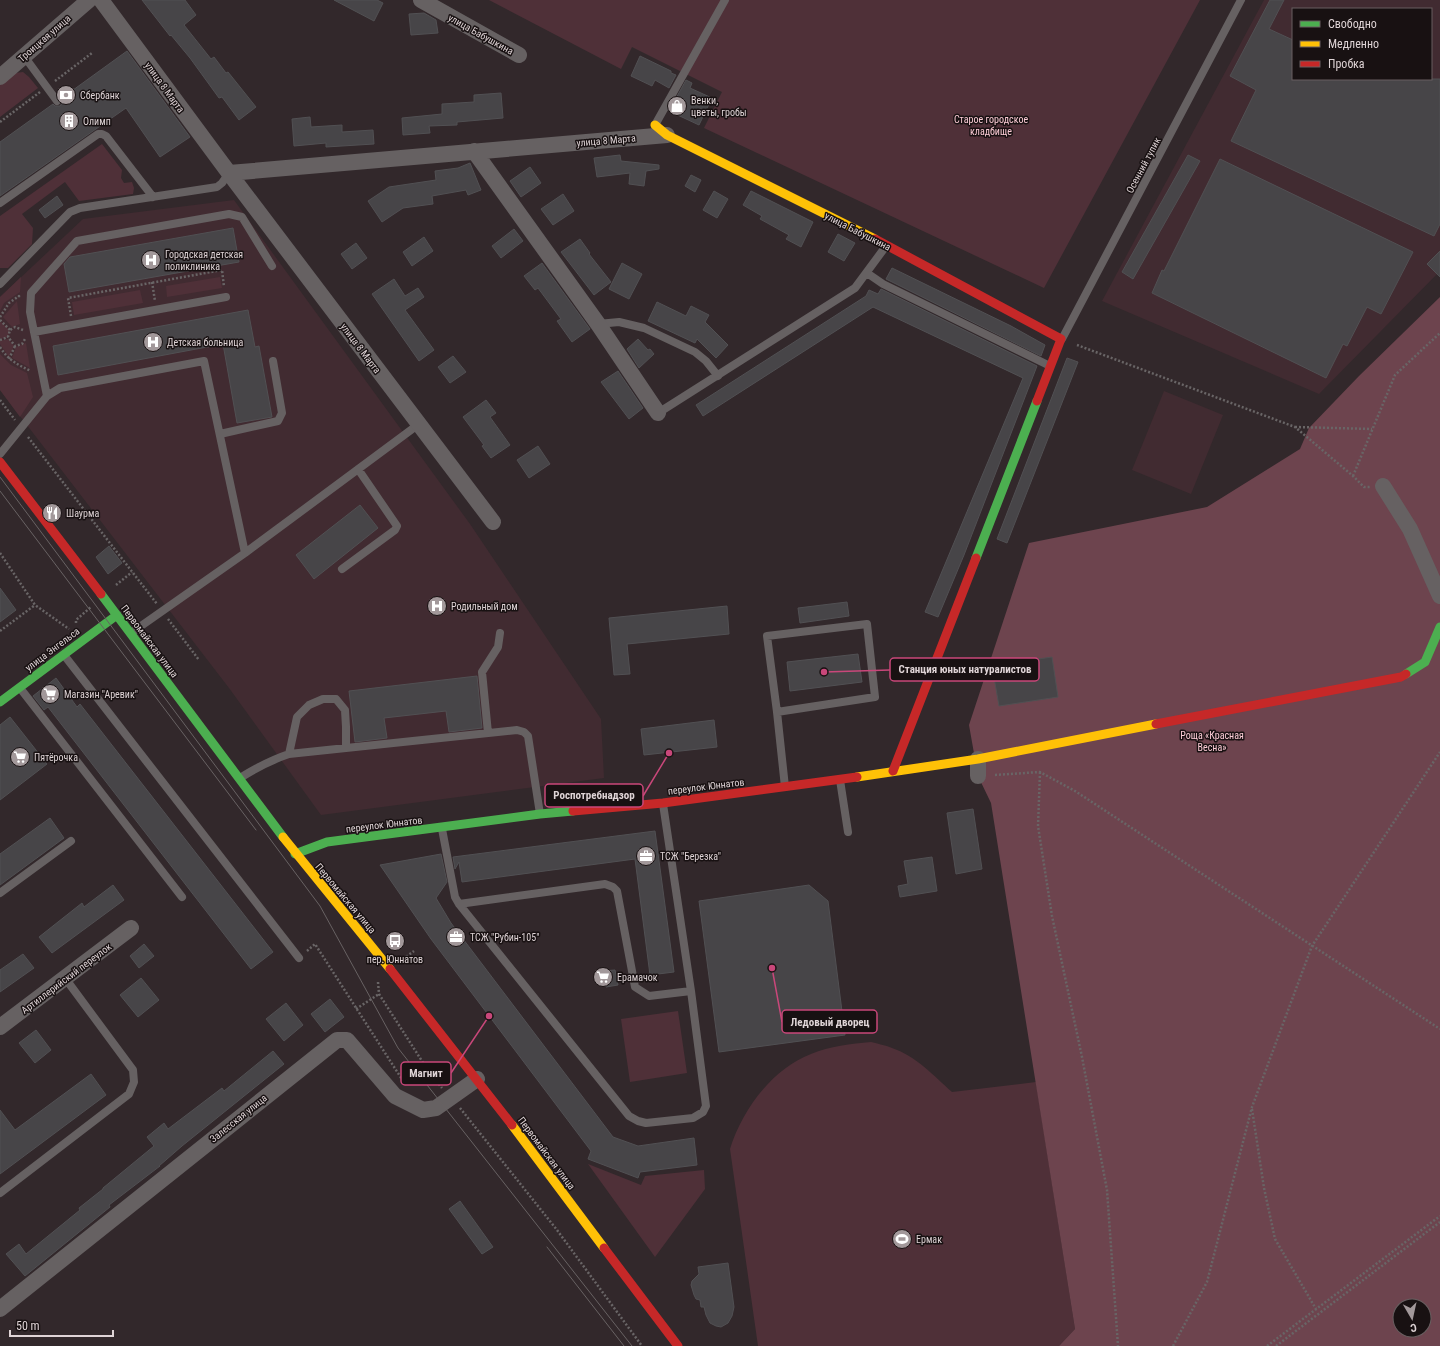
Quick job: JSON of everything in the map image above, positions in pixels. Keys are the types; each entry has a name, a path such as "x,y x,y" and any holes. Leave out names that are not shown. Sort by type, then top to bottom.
{"street":[{"name":"Троицкая улица","path":"0,77 89,0"},
{"name":"улица 8 Марта","path":"101,0 229,173 493,522"},
{"name":"улица Бабушкина","path":"421,0 520,55"},
{"name":"улица Бабушкина","path":"655,124 667,135 887,245 1061,339"},
{"name":"улица 8 Марта","path":"229,173 667,135"},
{"path":"474,151 598,324 658,413"},
{"path":"893,771 1061,339"},
{"name":"Первомайская улица","path":"0,462 131,632 295,854 478,1079 678,1346"},
{"path":"1383,486 1410,529 1440,596"},
{"name":"улица Энгельса","path":"0,702 117,615"},
{"name":"переулок Юннатов","path":"295,854 327,842 540,814 663,803 840,780 978,759 1401,677 1425,662 1440,627"},
{"path":"978,759 978,776"},
{"name":"Артиллерийский переулок","path":"0,1027 131,928"},
{"name":"Залесская улица","path":"0,1308 337,1040 347,1040 395,1096 423,1110 436,1108 478,1079"}],"lane":[{"path":"655,124 725,0"},
{"name":"Осенний тупик","path":"1061,339 1241,0"},
{"path":"24,56 57,101"},
{"path":"0,203 85,140 98,134 106,136 153,197"},
{"path":"1,282 70,212 80,208 217,187 229,173"},
{"path":"47,396 29,332 31,293 76,241 230,214 242,217 272,266"},
{"path":"658,413 855,288 887,245"},
{"path":"867,273 883,284 1051,366"},
{"path":"29,332 226,297"},
{"path":"598,324 619,322 644,328 695,352 706,361 718,376"},
{"path":"0,454 47,396 60,388 204,361 245,553"},
{"path":"220,434 278,420 282,413 273,361"},
{"path":"131,632 245,553 419,424"},
{"path":"342,569 395,530 397,526 358,469"},
{"path":"777,712 875,697 867,624 767,636 785,787"},
{"path":"488,733 482,672 498,647 500,633"},
{"path":"64,654 299,958"},
{"path":"19,687 182,897"},
{"path":"289,754 297,717 309,705 323,699 336,699 345,710 346,748"},
{"path":"240,779 257,767 271,760 289,754 517,730 524,732 528,736 540,814"},
{"path":"840,780 848,832"},
{"path":"442,827 455,897 459,904 629,1116 646,1123 693,1118 703,1112 706,1106 691,991 663,803"},
{"path":"0,894 71,841"},
{"path":"459,904 605,884 613,887 617,891 636,987 649,996 691,991"},
{"path":"0,1193 129,1094 134,1082 133,1070 65,978"}],"path":[{"path":"72,324 68,298 152,282 222,270 226,297"},
{"path":"152,282 156,309"},
{"path":"0,320 10,330"},
{"path":"8,338 10,330 14,327 29,332"},
{"path":"1353,476 1395,375 1440,333"},
{"path":"9,358 15,346 22,344 26,337"},
{"path":"0,340 8,338"},
{"path":"8,338 15,346"},
{"path":"1061,339 1295,427 1372,429"},
{"path":"0,347 5,355 16,364 32,371"},
{"path":"0,400 199,660"},
{"path":"1295,427 1364,487"},
{"path":"0,553 35,604 70,630"},
{"path":"0,631 35,604"},
{"path":"1174,1346 1207,1282 1252,1107 1312,946 1440,752"},
{"path":"1040,772 1038,826 1051,908 1107,1190 1118,1346"},
{"path":"978,776 1040,772 1075,791 1440,1029"},
{"path":"299,958 315,944 407,1086"},
{"path":"414,951 378,980 379,994 429,1072 557,1230 642,1346"},
{"path":"356,1009 379,994"},
{"path":"1252,1107 1264,1188 1275,1239 1316,1309"},
{"path":"1267,1346 1440,1216"},
{"path":"1276,1346 1440,1222"}],"shaded area":[{"path":"1264,0 1440,0 1440,271 1319,394 1102,301"},
{"path":"234,200 470,524 601,719 604,778 321,815 229,688 0,390 0,297 83,219"},
{"path":"1164,391 1223,415 1191,494 1132,470"}],"green space":[{"name":"Старое городское кладбище","path":"489,0 1200,0 1044,288 704,128 722,92 632,47 621,69"},
{"path":"23,72 38,88 0,117 0,85 15,73"},
{"path":"102,144 122,170 121,178 124,183 132,182 134,188 133,194 79,201 65,182 22,214 33,228 32,244 8,268 0,268 0,216"},
{"path":"21,277 20,292 4,303 0,311 0,297"},
{"path":"220,277 222,288 167,297 166,286"},
{"path":"140,290 143,303 74,315 72,302"},
{"name":"Роща «Красная Весна»","path":"1440,297 1440,1346 1059,1346 1075,1329 991,803 978,776 969,725 1029,543 1207,507 1300,449 1309,428 1359,376"},
{"path":"17,301 20,324 12,327 3,317"},
{"path":"0,321 10,331 7,337 0,339"},
{"path":"8,339 14,346 9,357 0,344 0,341"},
{"path":"26,343 30,368 12,358 16,347"},
{"path":"0,354 11,365 27,373 33,397 20,417 0,390"},
{"path":"678,1011 687,1073 630,1082 621,1019"},
{"name":"Ермак","path":"871,1042 889,1047 909,1056 917,1061 952,1092 1036,1082 1075,1329 1059,1346 758,1346 730,1149 735,1134 760,1092 771,1080 797,1061 818,1051"},
{"path":"588,1164 641,1185 645,1176 704,1170 705,1189 655,1257"}],"building":[{"path":"142,0 185,0 196,15 184,25 211,59 214,57 256,107 239,120 222,97 219,98 190,58 171,35 170,36"},
{"path":"334,0 377,0 383,3 374,21"},
{"path":"1270,0 1284,0 1269,29 1292,40 1292,80 1440,79 1440,224 1434,236 1231,141 1256,90 1230,76"},
{"path":"424,13 436,20 438,33 411,35 409,14"},
{"name":"Олимп","path":"127,51 190,137 160,157 126,108 0,196 0,142 53,104 55,106 60,106 62,103 62,98"},
{"path":"640,56 671,71 671,73 676,75 669,88 655,80 652,86 631,76"},
{"path":"686,80 692,83 690,88 712,98 699,125 669,111"},
{"path":"501,93 503,118 457,122 457,125 429,126 430,133 403,135 402,118 442,114 442,104 474,102 474,95"},
{"path":"310,117 311,127 342,125 342,132 373,130 374,144 326,147 326,143 294,146 292,119"},
{"path":"620,155 621,161 659,165 659,169 646,171 644,186 629,184 630,173 597,177 594,158"},
{"path":"1188,155 1200,161 1133,279 1122,272"},
{"path":"1220,159 1413,252 1381,314 1367,307 1347,346 1343,344 1326,378 1152,293 1162,270 1164,271"},
{"path":"470,163 481,190 468,195 466,190 432,196 433,204 403,208 382,222 368,201 389,187 436,180 435,171 458,168"},
{"path":"530,167 541,183 521,197 510,181"},
{"path":"691,175 701,180 695,192 685,186"},
{"path":"714,191 728,199 717,218 703,210"},
{"path":"751,191 813,222 801,247 786,239 789,235 760,219 762,216 743,205"},
{"path":"563,194 574,211 553,225 541,209"},
{"path":"57,196 63,205 45,218 39,210"},
{"name":"Городская детская поликлиника","path":"233,228 239,262 69,292 64,264 70,257"},
{"path":"514,229 523,241 501,258 492,246"},
{"path":"838,234 855,243 844,261 828,252"},
{"path":"424,237 433,251 412,266 403,252"},
{"path":"580,239 590,253 589,254 611,282 594,295 561,252"},
{"path":"356,243 367,258 352,269 341,254"},
{"path":"1440,251 1440,277 1427,264"},
{"path":"542,263 590,329 572,342 557,321 561,319 538,288 535,290 524,276"},
{"path":"622,263 642,274 629,299 609,289"},
{"path":"892,268 1011,326 1045,345 1041,356 886,279"},
{"path":"394,279 405,296 418,288 424,297 405,310 434,350 419,361 372,294"},
{"path":"881,289 1037,366 964,555 938,617 925,612 1023,378 873,307 703,416 696,405 866,296 869,290 878,294"},
{"path":"657,302 686,316 691,306 709,315 705,322 728,345 716,358 697,339 695,343 648,321"},
{"name":"Детская больница","path":"248,310 255,347 259,346 272,417 237,423 223,344 58,375 53,346"},
{"path":"638,339 654,354 639,368 627,349"},
{"path":"453,356 466,372 450,383 438,367"},
{"path":"1067,358 1078,362 1007,543 997,539"},
{"path":"618,371 643,408 629,419 601,382"},
{"path":"486,400 496,413 490,417 510,445 491,458 482,446 484,445 463,417"},
{"path":"538,446 550,464 529,478 517,460"},
{"path":"360,505 378,528 314,579 296,555"},
{"path":"109,546 122,563 108,574 96,557"},
{"path":"0,588 16,610 0,622"},
{"path":"847,602 849,616 800,623 798,608"},
{"path":"727,606 729,634 627,644 630,674 614,675 609,618"},
{"path":"858,654 862,682 790,691 787,662"},
{"path":"1052,657 1058,697 999,706 992,666"},
{"path":"477,676 482,728 449,732 446,711 384,718 387,738 355,742 349,691"},
{"path":"56,678 77,707 80,704 273,952 251,969 48,707 44,710 33,696"},
{"name":"Пятёрочка","path":"10,717 47,764 0,800 0,725"},
{"path":"714,720 717,747 644,755 641,729"},
{"path":"973,809 982,869 956,874 947,813"},
{"path":"50,818 64,838 0,885 0,854"},
{"path":"655,831 674,972 650,975 635,859 462,882 459,862 455,869 453,857"},
{"path":"441,854 447,882 436,898 451,923 613,1137 638,1146 694,1138 697,1165 640,1172 638,1178 588,1159 591,1151 431,939 380,865"},
{"path":"932,857 937,891 900,897 898,886 908,884 904,861"},
{"path":"113,885 124,900 52,953 39,937 82,903 84,907"},
{"path":"809,885 828,901 845,1035 719,1052 699,901"},
{"path":"144,944 154,956 139,968 130,956"},
{"path":"23,954 34,968 0,992 0,970"},
{"path":"615,970 618,985 606,987 602,971"},
{"path":"141,978 159,1000 138,1017 120,995"},
{"path":"330,999 344,1017 325,1032 311,1014"},
{"path":"286,1003 303,1025 284,1041 266,1019"},
{"path":"36,1030 51,1050 35,1063 19,1043"},
{"path":"273,1051 284,1064 182,1146 160,1166 109,1205 110,1207 25,1276 6,1254 19,1244 26,1254 154,1146 147,1137 164,1123 168,1129 222,1088 224,1091"},
{"path":"91,1074 106,1095 0,1174 0,1110 15,1130"},
{"path":"460,1201 493,1247 482,1254 449,1209"},
{"path":"728,1263 734,1307 732,1316 728,1323 721,1327 710,1323 704,1307 701,1307 700,1300 696,1299 694,1295 691,1285 692,1281 699,1274 698,1267"}],"tram line":[{"path":"0,477 320,906 398,1048 632,1346"},
{"path":"0,491 256,830"},
{"path":"547,1247 624,1346"}],"traffic: fast":[{"path":"976,558 1037,401"},
{"path":"101,594 283,837"},
{"path":"0,702 117,615"},
{"path":"1406,674 1425,662 1440,627"},
{"path":"295,854 327,842 573,811"}],"traffic: slow":[{"path":"655,125 667,135 875,239"},
{"path":"857,777 978,759 1156,724"},
{"path":"283,837 390,969"},
{"path":"512,1125 604,1248"}],"traffic: jam":[{"path":"875,239 1061,339 1037,401"},
{"path":"0,462 101,594"},
{"path":"893,771 976,558"},
{"path":"1156,724 1401,677 1406,674"},
{"path":"573,811 663,803 857,777"},
{"path":"390,969 512,1125"},
{"path":"604,1248 678,1346"}],"place":[{"name":"Сбербанк","path":"66,95"},
{"name":"Венки, цветы, гробы","path":"677,106"},
{"name":"Олимп","path":"69,121"},
{"name":"Городская детская поликлиника","path":"151,260"},
{"name":"Детская больница","path":"153,342"},
{"name":"Шаурма","path":"52,513"},
{"name":"Родильный дом","path":"437,606"},
{"name":"Станция юных натуралистов","path":"824,672"},
{"name":"Магазин \"Аревик\"","path":"50,694"},
{"name":"Роспотребнадзор","path":"669,753"},
{"name":"Пятёрочка","path":"20,757"},
{"name":"ТСЖ \"Березка\"","path":"646,856"},
{"name":"ТСЖ \"Рубин-105\"","path":"456,937"},
{"name":"пер. Юннатов","path":"395,941"},
{"name":"Ледовый дворец","path":"772,968"},
{"name":"Ерамачок","path":"603,977"},
{"name":"Магнит","path":"489,1016"},
{"name":"Ермак","path":"902,1239"}]}
